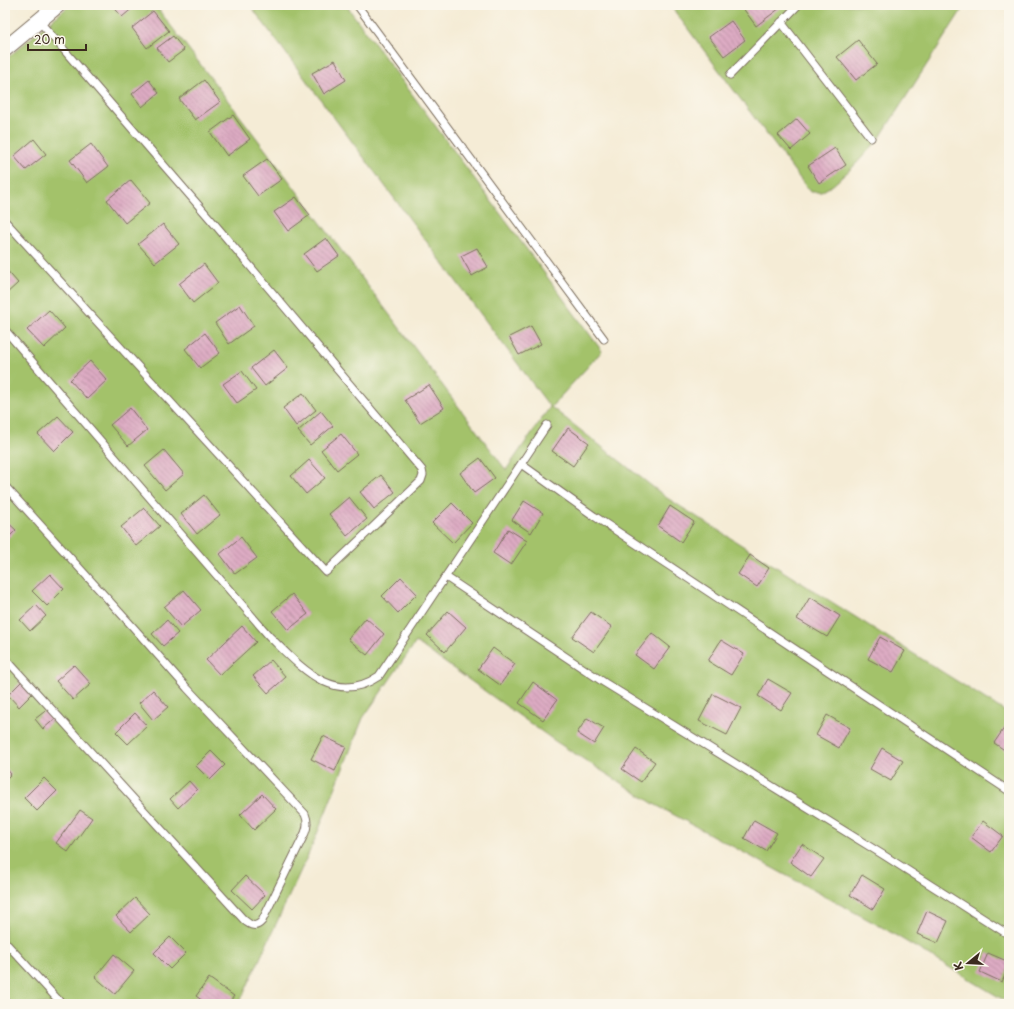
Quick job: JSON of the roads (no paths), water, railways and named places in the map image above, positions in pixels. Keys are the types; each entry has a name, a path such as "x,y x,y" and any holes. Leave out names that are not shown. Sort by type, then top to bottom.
{"street":[{"path":"5,49 58,5"}],"lane":[{"path":"357,5 604,338"},
{"path":"730,75 798,5"},
{"path":"5,221 326,572 421,481 423,474 422,470 207,215 39,21"},
{"path":"781,22 871,138"},
{"path":"5,330 269,636 297,663 318,679 331,685 346,688 370,682 379,676 547,425"},
{"path":"521,464 594,516 1009,792"},
{"path":"5,486 188,688 305,814 308,820 306,833 262,921 258,925 249,925 244,920 5,658"},
{"path":"446,577 605,683 885,856 1009,935"},
{"path":"5,942 62,1004"}]}
